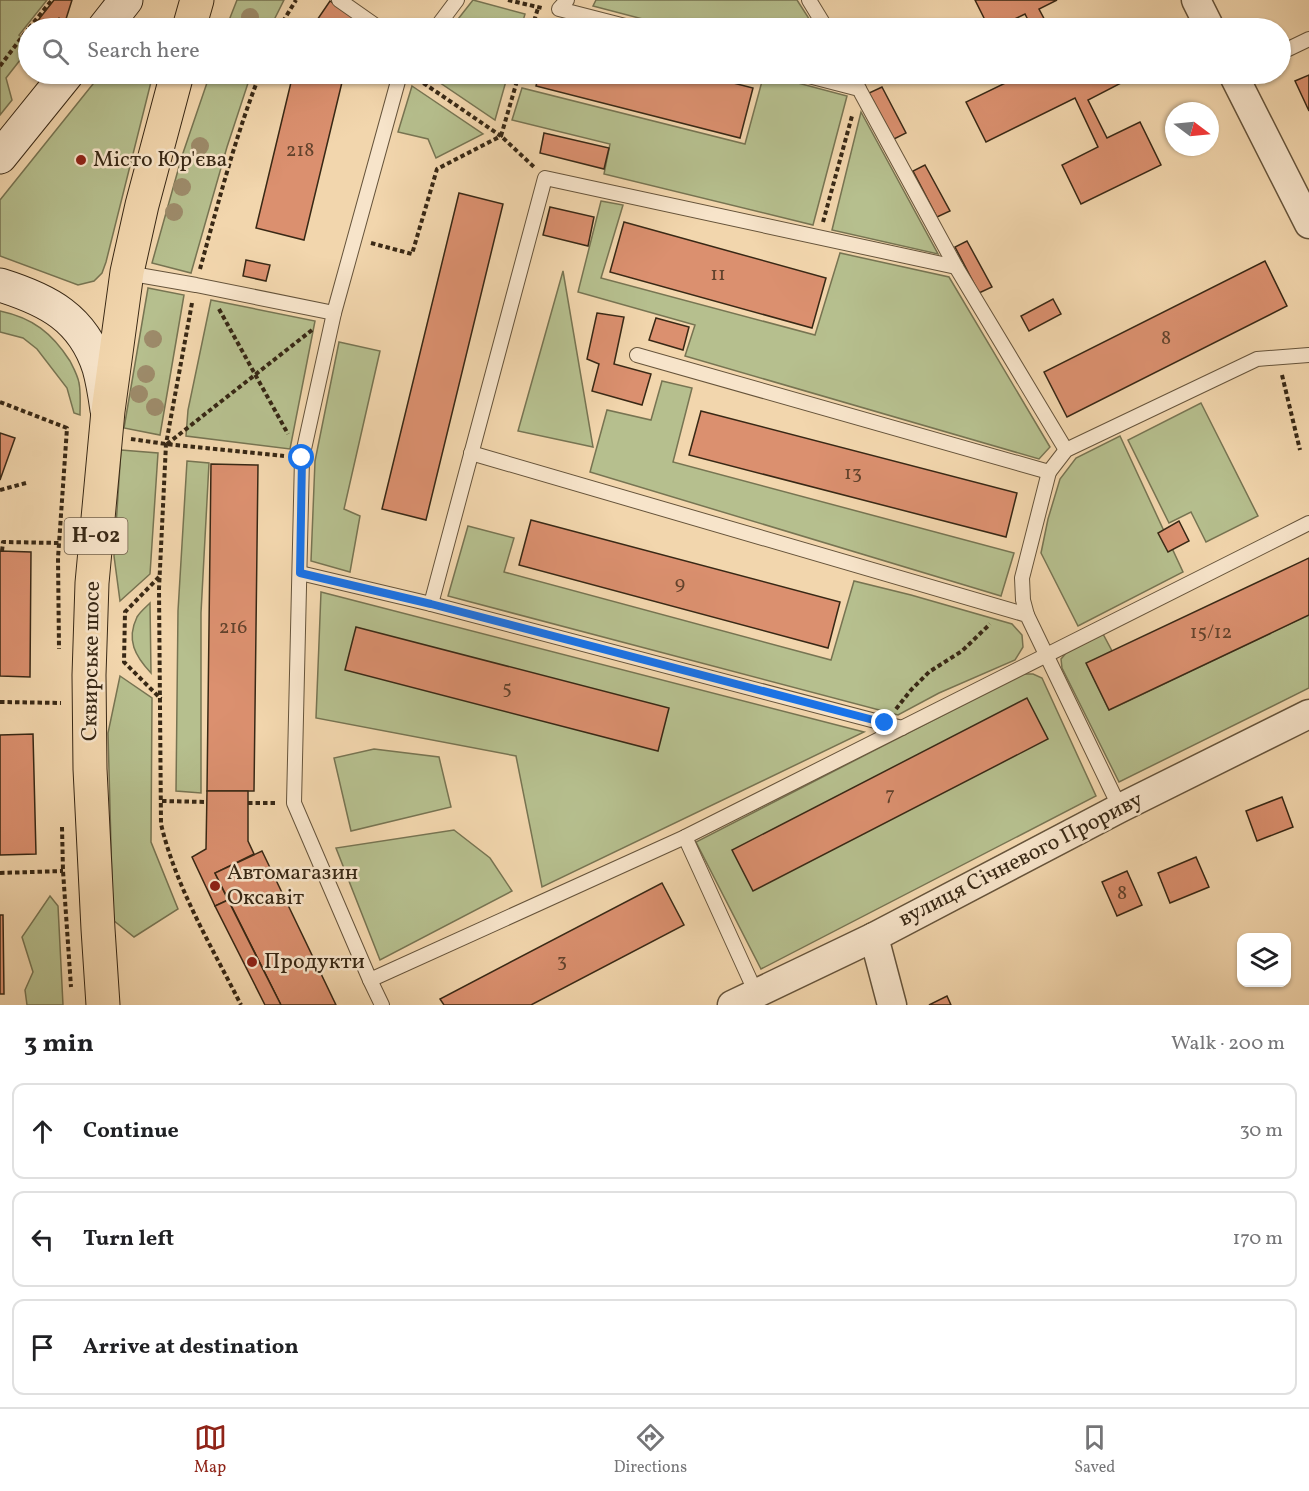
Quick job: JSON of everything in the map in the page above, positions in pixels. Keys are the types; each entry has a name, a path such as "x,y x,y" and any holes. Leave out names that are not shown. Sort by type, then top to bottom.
{"main road":[{"path":"112,18 126,0"},
{"path":"192,18 197,0"},
{"path":"0,157 59,84"},
{"name":"Сквирське шосе","path":"103,1005 90,769 88,675 92,583 116,425 127,272 142,205 174,84"},
{"path":"0,285 46,302 70,320 87,341 99,369 116,425"}],"street":[{"path":"1196,0 1205,18"},
{"path":"1240,84 1309,224"},
{"name":"вулиця Січневого Прориву","path":"744,999 874,937 1120,808 1309,714"},
{"path":"874,937 892,1005"}],"lane":[{"path":"339,0 365,18"},
{"path":"444,18 457,0"},
{"path":"567,0 559,9 594,18"},
{"path":"809,0 820,18"},
{"path":"1291,48 1309,39"},
{"path":"382,1005 294,803 302,458 334,313 397,84"},
{"path":"840,84 860,89"},
{"path":"857,84 956,267 1066,450"},
{"path":"431,604 545,177 956,267"},
{"path":"127,272 334,313"},
{"path":"637,355 1049,472"},
{"path":"1120,808 1027,615 1023,600 1022,578 1049,472 1066,450 1257,359 1309,355"},
{"path":"471,453 1027,615"},
{"path":"370,981 684,837 1309,523"},
{"path":"300,573 431,604 902,728"},
{"path":"684,837 744,999"}],"path":[{"path":"38,18 52,0"},
{"path":"285,18 296,0"},
{"path":"508,0 538,8 535,18"},
{"path":"0,66 18,43"},
{"path":"241,1005 178,879 161,824 159,589 166,444 196,285 231,161 256,84"},
{"path":"425,84 501,136 545,177"},
{"path":"355,238 412,254 437,169 501,136 516,84"},
{"path":"819,237 860,89"},
{"path":"196,285 213,298 302,458"},
{"path":"166,444 334,313"},
{"path":"1278,356 1300,450"},
{"path":"116,425 166,444 302,458"},
{"path":"0,490 26,483"},
{"path":"2,551 3,542 58,543"},
{"path":"160,577 125,612 124,662 161,699"},
{"path":"885,723 911,690 929,672 962,651 1006,609"},
{"path":"0,702 61,703"},
{"path":"162,801 207,802"},
{"path":"248,803 294,803"},
{"path":"0,873 63,871"}],"green space":[{"path":"0,0 47,0 33,18 18,18 18,63 6,78 12,100 0,115"},
{"path":"237,0 284,0 275,18 230,18"},
{"path":"473,0 525,14 524,18 459,18"},
{"path":"596,0 797,0 809,18 639,18 593,6"},
{"path":"93,84 150,84 106,262 102,273 94,281 78,285 0,256 0,200"},
{"path":"207,84 248,84 191,273 152,263 182,156"},
{"path":"442,84 505,84 495,120"},
{"path":"761,84 802,84 847,96 813,225 604,174 610,144 512,120 522,88 745,144"},
{"path":"412,86 483,134 436,158 428,139 398,132"},
{"path":"861,112 938,254 832,230"},
{"path":"601,201 623,205 601,278 815,335 840,253 949,277 1050,447 1039,459 685,356 695,325 578,292"},
{"path":"563,271 593,447 518,431"},
{"path":"148,288 184,295 160,435 124,428"},
{"path":"211,300 315,321 290,449 186,436 188,410"},
{"path":"0,311 22,318 41,328 63,351 78,380 80,415 74,413 67,388 37,349 23,338 0,332"},
{"path":"339,342 380,351 344,509 360,516 350,572 311,561 315,461"},
{"path":"662,381 692,388 673,462 1014,553 1001,596 590,472 607,410 651,420"},
{"path":"1201,403 1258,516 1206,542 1191,512 1169,523 1128,440"},
{"path":"1120,436 1183,572 1078,626 1041,553 1048,519 1060,479 1076,458"},
{"path":"121,450 158,453 150,574 120,601 114,556"},
{"path":"187,461 209,463 201,613 201,793 176,791 178,611"},
{"path":"468,526 514,538 504,572 831,660 854,581 1012,624 1022,635 1023,647 1015,660 939,693 898,715 448,596"},
{"path":"321,592 864,732 542,887 516,756 316,718"},
{"path":"150,603 151,673 137,654 132,640 137,617"},
{"path":"1309,615 1309,688 1119,782 1062,668 1061,659 1066,653 1103,634 1112,651 1087,664 1109,710"},
{"path":"1023,674 1033,674 1042,678 1096,796 761,969 696,842"},
{"path":"120,676 152,698 151,842 178,909 134,937 113,920 108,733"},
{"path":"374,749 439,757 451,807 351,831 334,758"},
{"path":"454,830 490,858 512,891 380,960 336,848"},
{"path":"50,896 58,906 63,1005 27,1005 25,990 33,972 22,937"}],"building":[{"path":"54,0 72,0 66,18 40,18"},
{"path":"975,0 1057,0 1039,9 1044,18 1027,18 1025,14 1017,18 984,18"},
{"path":"330,1 355,18 318,18"},
{"path":"1309,75 1309,111 1295,81"},
{"path":"291,84 342,84 304,240 256,228"},
{"path":"536,84 737,84 753,88 740,138 536,86"},
{"path":"1003,84 1119,84 1088,100 1107,138 1140,122 1161,165 1081,204 1062,165 1098,147 1075,98 986,142 966,102"},
{"path":"882,87 906,133 894,139 869,93"},
{"path":"544,133 609,148 604,169 540,153"},
{"path":"925,165 950,211 937,217 913,171"},
{"path":"459,193 503,204 426,520 382,509"},
{"path":"550,207 594,217 588,246 543,235"},
{"path":"624,222 826,278 812,328 610,272"},
{"path":"967,241 992,287 979,293 955,247"},
{"path":"246,260 270,265 266,281 243,276"},
{"path":"1265,261 1287,306 1067,417 1044,372"},
{"path":"1053,299 1061,314 1029,331 1021,316"},
{"path":"597,313 624,317 614,364 651,374 642,405 592,391 599,364 587,359"},
{"path":"656,318 689,327 683,350 649,340"},
{"path":"701,411 1017,493 1006,537 689,455"},
{"path":"0,433 15,438 0,480"},
{"path":"211,464 258,465 254,791 207,791"},
{"path":"531,520 840,602 828,648 519,565"},
{"path":"1179,521 1189,541 1168,552 1158,533"},
{"path":"0,551 31,552 30,677 0,676"},
{"path":"1309,558 1309,615 1109,710 1086,663"},
{"path":"356,627 669,708 658,751 345,670"},
{"path":"1027,698 1048,739 753,891 732,850"},
{"path":"33,734 36,854 0,855 0,735"},
{"path":"207,791 248,791 248,841 254,854 215,873 228,900 215,906 192,857 206,849"},
{"path":"1282,797 1293,827 1257,841 1246,811"},
{"path":"262,851 336,1005 281,1005 215,873"},
{"path":"1196,857 1209,887 1170,903 1158,873"},
{"path":"1127,871 1142,905 1117,916 1102,882"},
{"path":"662,883 684,925 531,1005 444,1005 440,999"},
{"path":"228,900 281,1005 265,1005 215,906"},
{"path":"0,915 3,915 4,994 0,994"},
{"path":"947,996 951,1005 929,1005"}],"place":[{"name":"Місто Юр'єва","path":"81,160"},
{"name":"Автомагазин Оксавіт","path":"215,886"},
{"name":"Продукти","path":"252,962"}],"route":[{"path":"302,458 300,573 431,604 885,723"}]}
